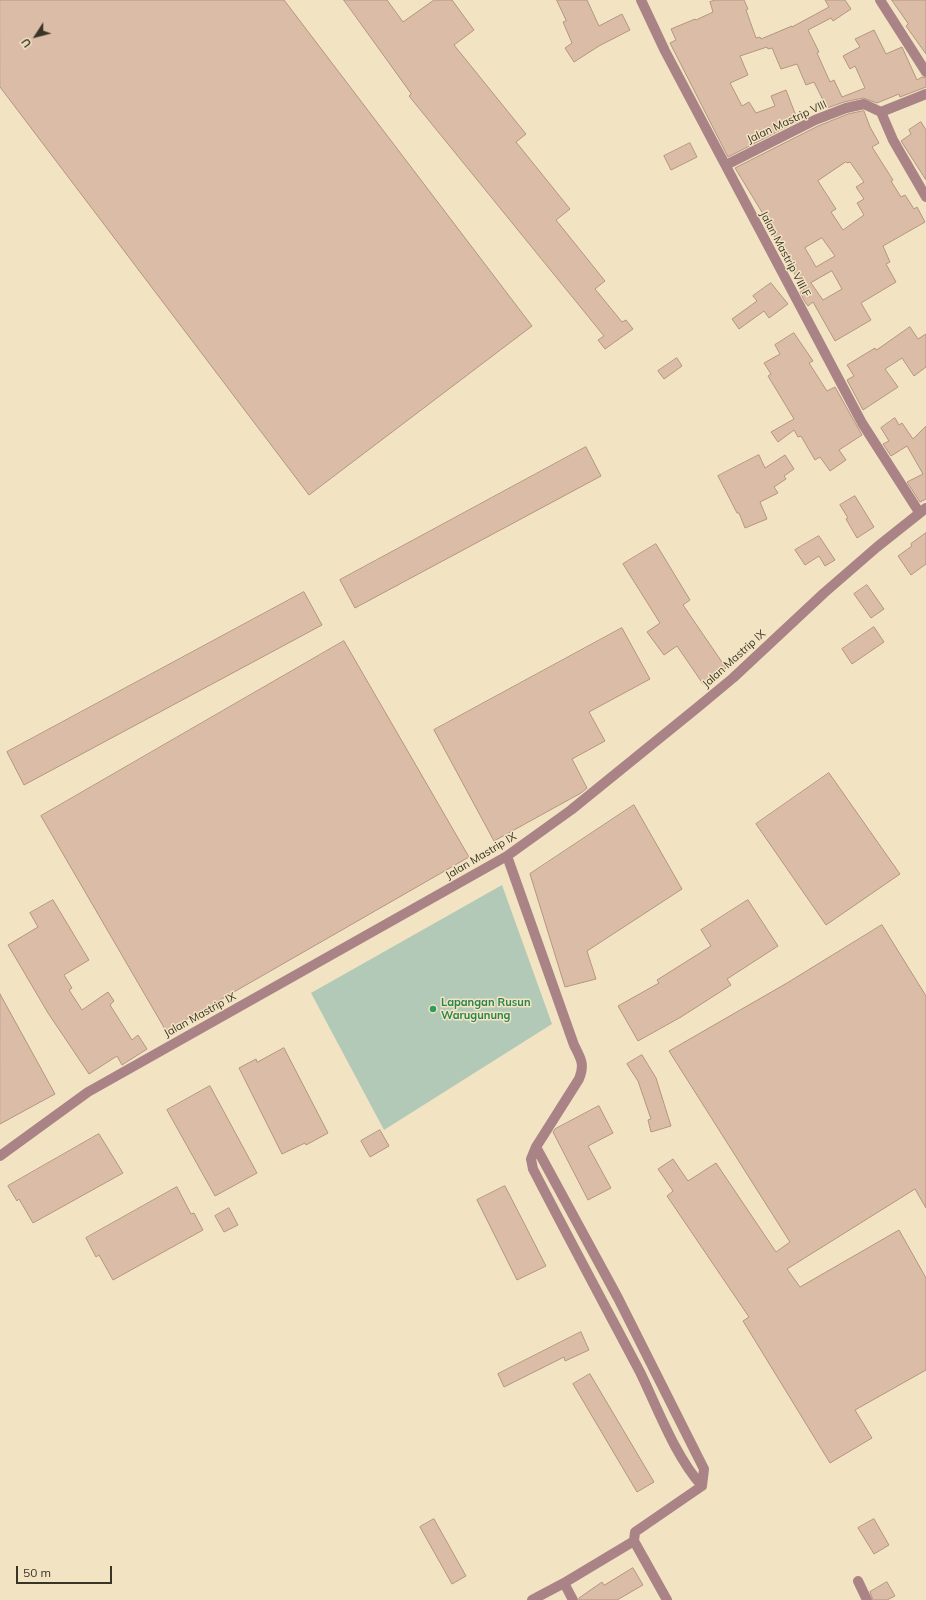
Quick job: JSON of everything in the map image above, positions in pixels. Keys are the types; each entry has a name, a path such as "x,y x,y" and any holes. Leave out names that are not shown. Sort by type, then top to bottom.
{"street":[{"name":"Jalan Mastrip VIII F","path":"641,0 665,51 862,423 923,510"},
{"path":"880,0 926,72"},
{"path":"926,94 881,112 893,140 926,197"},
{"name":"Jalan Mastrip VIII","path":"726,165 815,120 846,108 864,104 881,112"},
{"name":"Jalan Mastrip IX","path":"0,1156 88,1092 507,856 571,810 733,678 824,593 923,510"},
{"path":"507,856 574,1046 582,1062 583,1070 579,1079 536,1147 531,1159 533,1168 640,1373 681,1456 692,1475 702,1486"},
{"path":"536,1147 618,1298 704,1469 702,1486 635,1532 634,1541 667,1600"},
{"path":"532,1600 564,1583 634,1541"},
{"path":"858,1581 867,1600"},
{"path":"564,1583 573,1600"}],"green space":[{"name":"Lapangan Rusun Warugunung","path":"502,885 552,1024 384,1130 311,993"}],"building":[{"path":"0,0 284,0 532,326 309,495 0,87"},
{"path":"344,0 387,0 403,22 434,0 452,0 474,30 454,45 526,134 516,142 570,209 556,220 605,281 595,289 622,322 626,320 633,329 605,349 598,340 604,336 409,96 411,94"},
{"path":"557,0 587,0 599,26 622,14 630,30 599,46 574,62 565,48 572,43 563,22 566,21"},
{"path":"716,0 744,0 756,38 760,37 761,39 792,27 829,7 825,0 845,0 851,9 833,21 831,18 808,30 819,52 817,53 830,82 834,80 842,97 865,88 855,66 850,69 843,56 860,47 855,39 874,30 886,54 902,47 917,80 922,77 926,78 926,87 900,97 899,94 877,103 863,98 844,102 827,108 814,82 806,85 797,64 781,69 772,48 768,49 767,47 740,56 748,75 730,83 742,106 749,102 756,113 775,106 771,96 786,90 798,121 728,157 670,43 676,40 671,29 713,12 710,2"},
{"path":"892,0 926,0 926,54 906,26 908,24"},
{"path":"864,111 870,127 879,143 872,147 893,180 891,181 901,197 905,195 914,209 917,207 925,222 883,246 890,262 886,264 896,282 861,303 871,320 835,341 813,302 808,306 805,302 800,292 804,290 787,261 789,259 766,223 768,222 735,168 818,126 848,114","holes":["846,162 850,162 864,182 856,187 864,199 857,203 864,215 843,230 831,212 836,209 818,181","822,238 835,256 816,267 805,248","832,271 842,289 823,300 811,283"]},
{"path":"921,122 926,130 926,180 901,141 911,134 909,130"},
{"path":"690,143 697,157 671,170 664,156"},
{"path":"771,283 788,304 769,318 764,311 739,329 732,319 757,301 753,296"},
{"path":"910,327 918,339 926,334 926,367 914,376 902,358 885,369 898,387 863,410 847,380 854,376 847,365 875,348 876,350"},
{"path":"794,333 813,361 809,363 827,391 835,387 862,435 839,450 846,460 830,471 820,457 815,460 801,436 798,437 794,430 778,442 771,432 794,419 768,376 771,374 764,363 780,354 775,345"},
{"path":"677,358 682,366 664,379 658,371"},
{"path":"895,418 899,425 902,423 913,439 926,426 926,499 920,502 907,482 923,474 907,446 891,456 883,444 889,441 881,428"},
{"path":"586,447 601,476 355,608 340,580"},
{"path":"759,455 765,468 785,455 794,469 784,476 786,479 774,487 778,493 760,502 767,519 745,528 739,513 737,513 718,476"},
{"path":"855,496 874,527 857,538 840,505"},
{"path":"926,533 926,564 911,575 898,556"},
{"path":"819,536 835,560 825,566 819,556 805,565 795,550"},
{"path":"656,544 690,600 683,605 726,668 703,684 677,646 664,655 647,632 660,623 623,564"},
{"path":"867,585 884,609 871,618 854,594"},
{"path":"304,592 322,625 24,785 7,752"},
{"path":"874,627 884,642 852,664 842,649"},
{"path":"622,628 650,679 589,712 605,741 572,759 587,788 581,793 494,841 434,730"},
{"path":"344,641 469,857 166,1031 41,816"},
{"path":"829,773 900,874 826,925 756,824"},
{"path":"634,805 682,889 587,951 596,979 565,987 530,874"},
{"path":"53,900 89,960 64,975 72,988 69,990 82,1010 108,992 114,1001 110,1005 132,1040 138,1035 147,1049 122,1065 117,1056 89,1074 48,1013 8,945 38,927 30,913"},
{"path":"748,900 778,946 727,979 731,985 681,1017 638,1041 618,1006 659,983 657,980 711,946 701,930"},
{"path":"882,925 926,996 926,1208 915,1189 787,1269 800,1287 899,1230 926,1278 926,1370 855,1410 872,1438 830,1463 743,1321 749,1317 667,1196 673,1191 658,1169 673,1159 688,1181 716,1163 776,1252 790,1242 669,1051 787,983"},
{"path":"0,994 55,1094 0,1124"},
{"path":"284,1048 328,1133 306,1145 305,1143 282,1154 239,1068 256,1059 257,1062"},
{"path":"642,1055 656,1078 671,1126 651,1132 648,1120 651,1119 638,1081 627,1064"},
{"path":"210,1086 257,1173 215,1196 167,1110"},
{"path":"599,1106 613,1133 588,1146 611,1188 588,1200 553,1132 555,1129"},
{"path":"380,1130 389,1146 370,1157 361,1141"},
{"path":"99,1134 123,1173 33,1223 19,1199 17,1201 8,1186"},
{"path":"505,1186 546,1266 517,1280 477,1200"},
{"path":"177,1187 191,1214 194,1213 203,1230 113,1280 99,1255 96,1257 86,1238"},
{"path":"229,1208 238,1225 224,1232 215,1216"},
{"path":"581,1332 589,1350 565,1361 564,1357 504,1387 498,1374"},
{"path":"590,1374 654,1482 637,1492 573,1384"},
{"path":"434,1519 466,1576 452,1584 420,1527"},
{"path":"874,1519 889,1545 874,1554 858,1528"},
{"path":"633,1568 643,1585 617,1600 579,1600 579,1598 602,1582 604,1585"},
{"path":"887,1582 895,1596 887,1600 873,1600 870,1592"}],"place":[{"name":"Lapangan Rusun Warugunung","path":"433,1009"}]}
